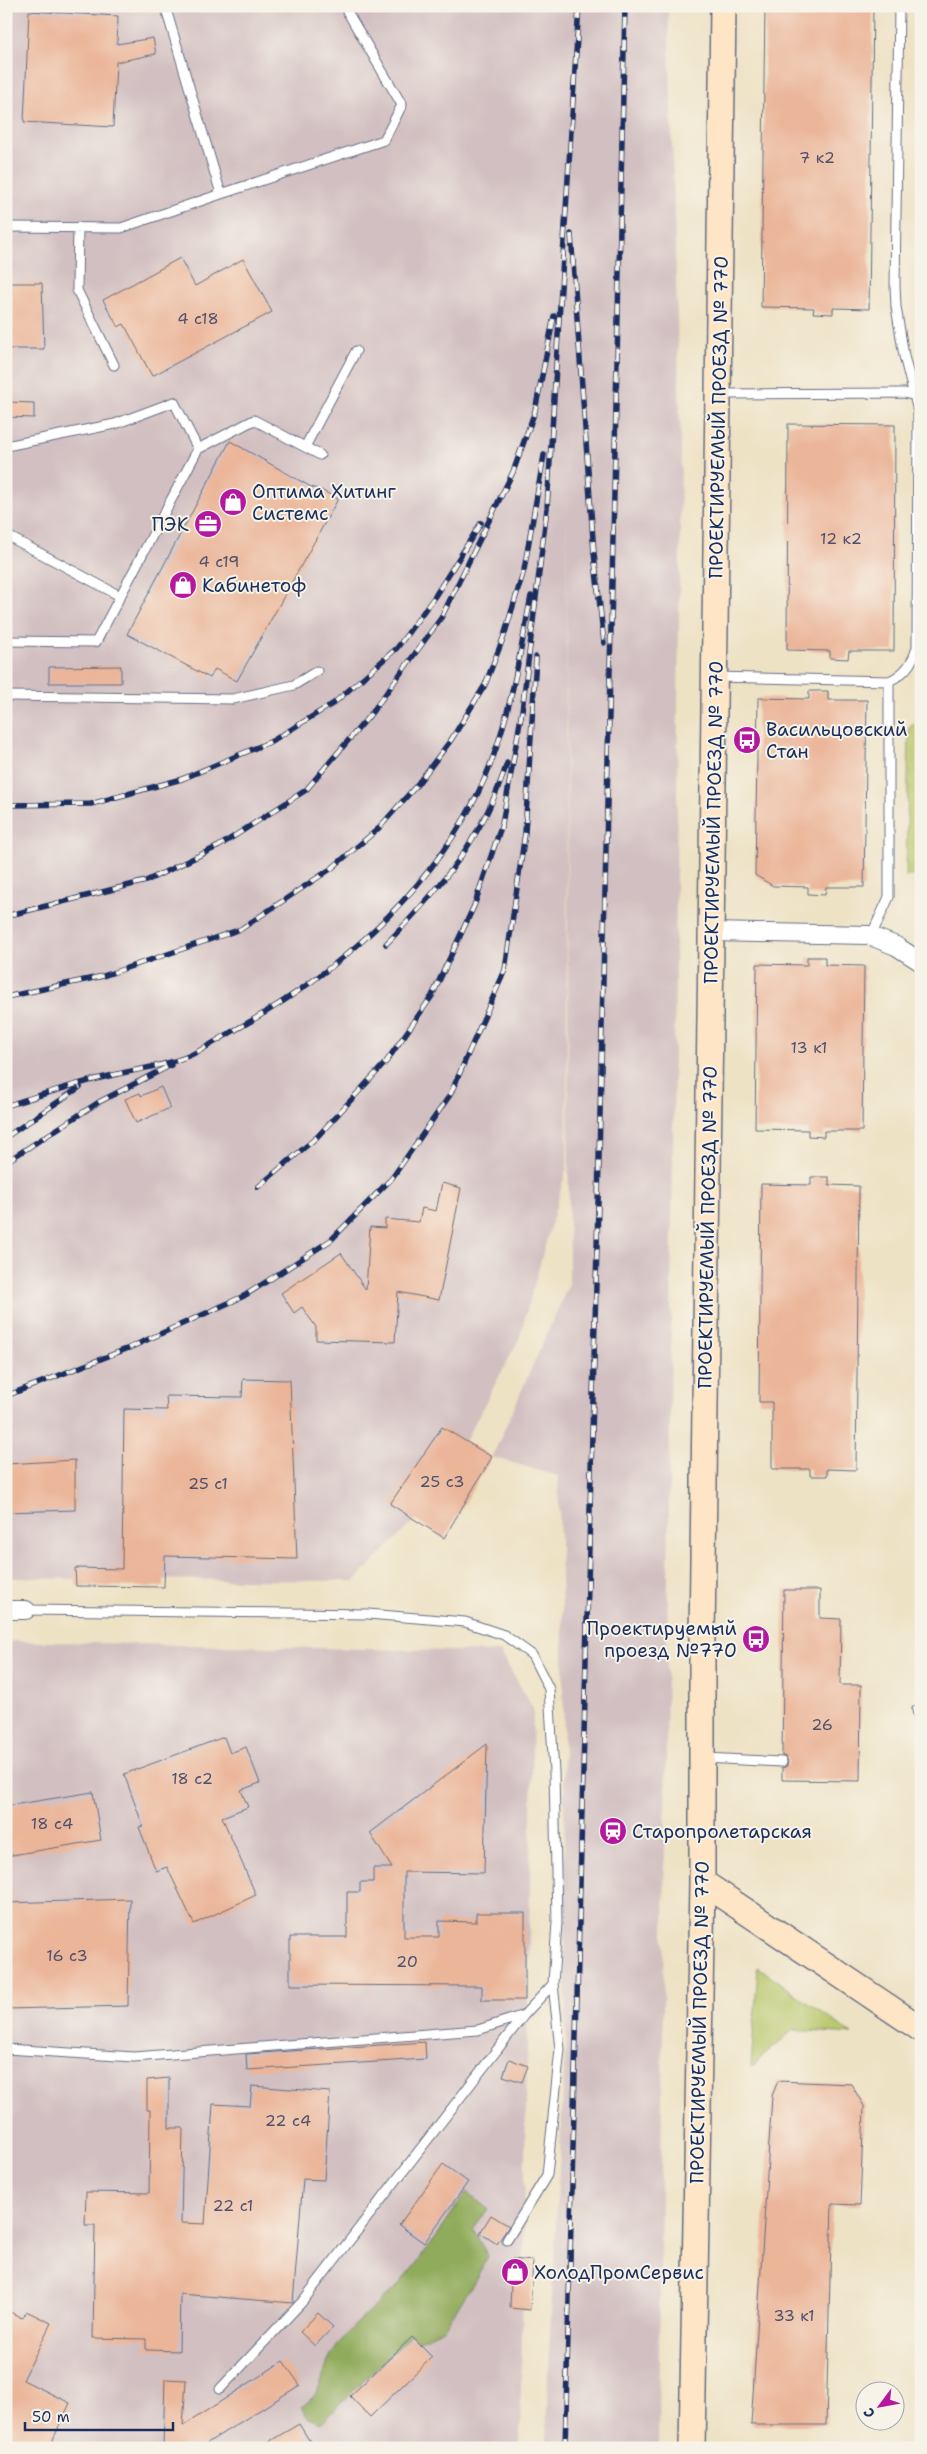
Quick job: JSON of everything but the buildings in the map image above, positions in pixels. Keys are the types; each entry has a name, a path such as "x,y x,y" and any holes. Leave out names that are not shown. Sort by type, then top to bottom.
{"street":[{"name":"ПРОЕКТИРУЕМЫЙ ПРОЕЗД № 770","path":"692,2448 702,1882 711,932 723,6"},
{"path":"711,932 851,933 871,936 896,946 921,962"},
{"path":"6,1610 26,1610"},
{"path":"702,1882 921,2029"}],"lane":[{"path":"165,6 221,194"},
{"path":"6,227 121,228 384,140 402,105 344,6"},
{"path":"715,677 888,681 898,677 910,664 917,648 918,396 904,356 896,308 895,285 900,6"},
{"path":"78,227 78,290 114,365"},
{"path":"305,447 356,351"},
{"path":"718,394 904,392 918,396"},
{"path":"6,446 115,424 174,402 198,448"},
{"path":"6,641 96,642 198,448 254,420 320,455"},
{"path":"6,535 120,596"},
{"path":"6,696 234,699 294,685 317,671"},
{"path":"871,936 889,897 888,681"},
{"path":"26,1610 368,1614 466,1622 504,1635 532,1655 549,1689 554,1772 557,1922 552,1984 560,2049 547,2175 507,2240"},
{"path":"921,1708 917,1710 921,1725"},
{"path":"702,1758 782,1762"},
{"path":"220,2389 302,2302 524,2015 552,1984"},
{"path":"6,2049 134,2057 478,2030 524,2015"}],"shaded area":[{"path":"6,6 668,6 681,453 658,2448 546,2448 548,2373 566,2037 563,1644 558,1476 492,1457 569,1284 566,430 567,1167 519,1339 434,1500 355,1581 6,1578"},
{"path":"6,1641 500,1652 533,1708 520,2448 6,2448"}],"green space":[{"path":"918,719 921,723 921,873 906,877 909,728"},
{"path":"758,1967 852,2034 793,2030 751,2067"},
{"path":"467,2192 488,2209 473,2230 488,2256 474,2282 443,2329 419,2341 412,2333 321,2423 309,2418 301,2407 318,2390 331,2356 353,2327 408,2274"}],"railway":[{"path":"258,1187 317,1137 386,1062 432,996 474,906 502,824 522,711 547,508 579,6"},
{"path":"565,2448 597,1247 625,6"},
{"path":"571,234 594,553 604,643"},
{"path":"6,916 146,881 219,846 306,790 370,715 441,618 513,472 535,411 554,316"},
{"path":"6,997 103,976 241,929 332,868 379,828 416,786 451,740 485,685 504,636 524,570 544,455"},
{"path":"6,805 91,804 182,779 272,741 334,703 397,648 435,596 481,523"},
{"path":"6,1106 70,1086 186,1057 271,1009 307,985 372,932 402,902 429,870 454,835 475,799 495,751 510,700 531,596"},
{"path":"6,1396 129,1348 244,1296 331,1240 392,1178 450,1095 505,970 525,833 536,657"},
{"path":"386,944 442,883 473,839 486,815 507,763"},
{"path":"6,1162 99,1102 171,1065"},
{"path":"6,1137 80,1087"}],"place":[{"name":"Оптима Хитинг Системс","path":"233,502"},
{"name":"ПЭК","path":"208,524"},
{"name":"Кабинетоф","path":"183,585"},
{"name":"Васильцовский Стан","path":"747,740"},
{"name":"Проектируемый проезд №770","path":"756,1639"},
{"name":"Старопролетарская","path":"613,1831"},
{"name":"ХолодПромСервис","path":"515,2272"}]}
